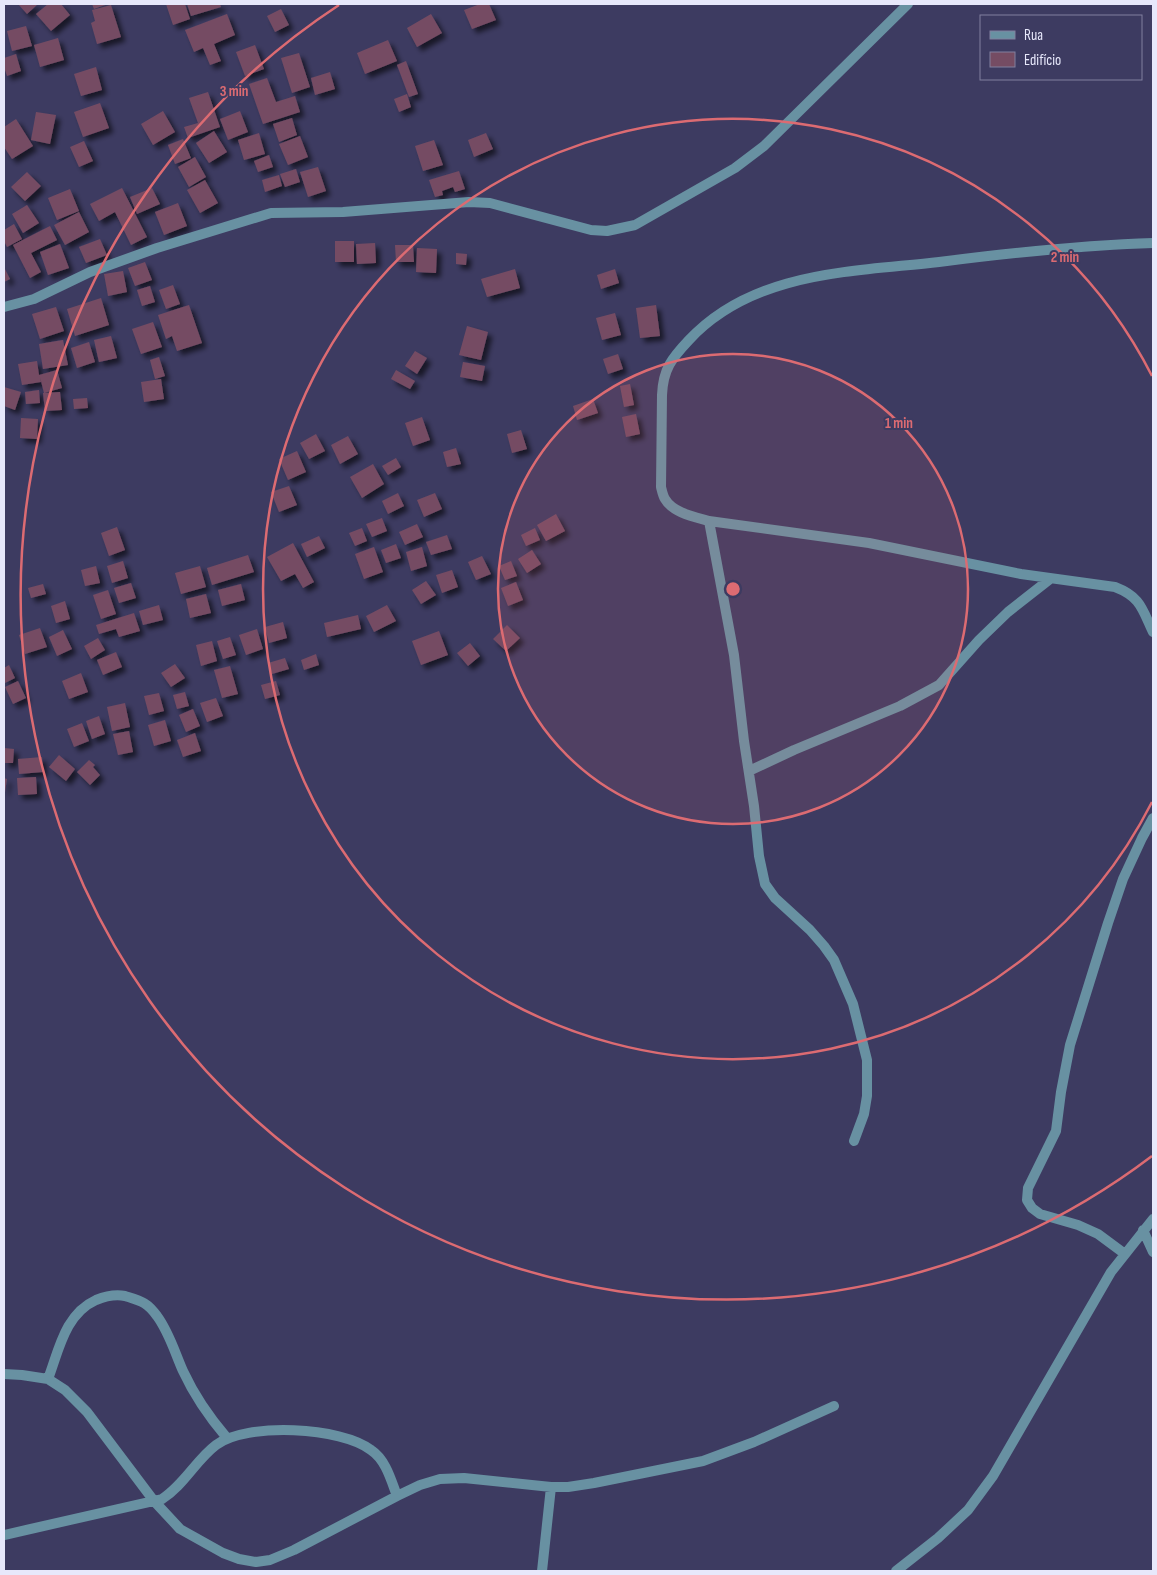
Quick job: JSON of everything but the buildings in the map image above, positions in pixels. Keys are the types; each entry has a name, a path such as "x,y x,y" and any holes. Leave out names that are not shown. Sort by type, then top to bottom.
{"street":[{"path":"4,307 34,299 90,272 157,248 271,213 343,212 483,202 509,206 590,230 613,230 635,225 735,168 764,146 908,4"},
{"path":"1153,243 1006,254 822,275 766,290 729,307 700,328 676,354 668,367 662,383 661,487 665,499 684,513 709,521 869,543 954,562 1050,579 1115,587 1135,597 1153,632"},
{"path":"709,521 734,656 759,856 765,884 775,898 810,930 834,960 853,1004 867,1060 868,1080 864,1114 854,1141"},
{"path":"749,771 900,706 939,685 979,640 1008,612 1050,579"},
{"path":"1124,1254 1098,1234 1078,1225 1040,1214 1032,1208 1028,1200 1028,1188 1056,1131 1070,1045 1108,923 1124,879 1153,818"},
{"path":"896,1571 938,1538 968,1510 988,1482 1111,1272 1153,1219"},
{"path":"1143,1230 1153,1252"},
{"path":"48,1379 68,1324 82,1308 107,1295 144,1301 157,1316 195,1395 209,1416 228,1438"},
{"path":"4,1374 48,1379 65,1390 87,1412 154,1501 180,1529 223,1553 239,1559 256,1562 270,1560 294,1550 397,1496 420,1485 440,1479 464,1478 550,1487 577,1486 703,1461 754,1442 834,1406"},
{"path":"4,1535 154,1501 168,1495 175,1489 216,1445 228,1438 242,1434 297,1429 328,1434 360,1443 372,1450 382,1460 397,1496"},
{"path":"542,1571 550,1487"}]}
